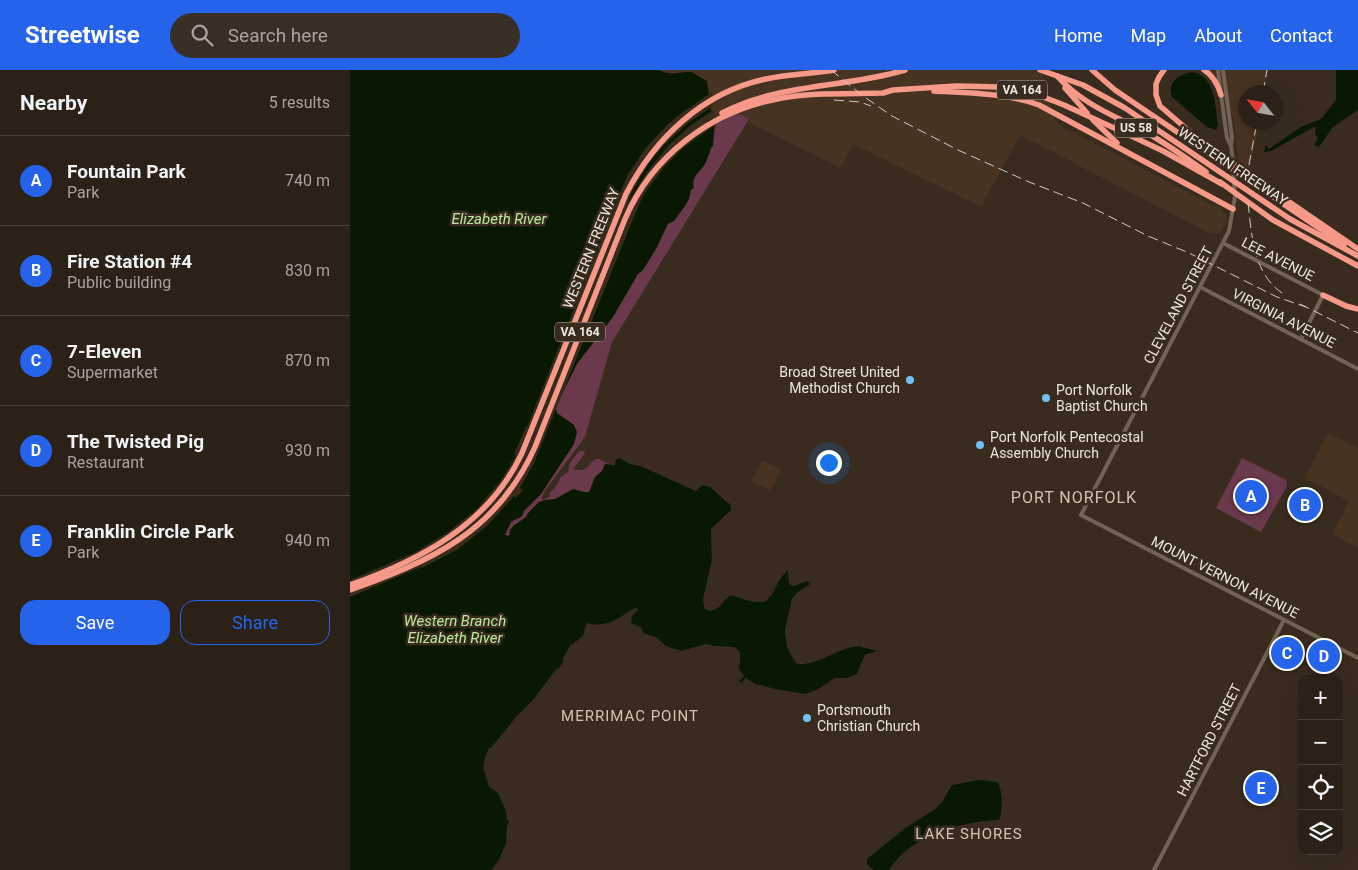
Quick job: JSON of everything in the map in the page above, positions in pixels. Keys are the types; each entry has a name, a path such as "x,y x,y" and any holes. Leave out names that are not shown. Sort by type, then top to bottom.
{"highway":[{"path":"789,75 809,70"},
{"name":"WESTERN FREEWAY","path":"350,585 390,569 438,545 470,522 497,494 522,453 626,194 644,161 657,145 683,120 711,100 740,86 765,79 834,70"},
{"path":"651,174 660,160 687,135 724,112 746,102 777,92 884,76 905,70"},
{"name":"WESTERN FREEWAY","path":"1040,70 1083,85 1126,108 1302,227 1358,256"},
{"name":"US 58","path":"1092,70 1115,90 1358,256"},
{"path":"1164,70 1156,84 1156,95 1160,106 1203,143 1358,249"},
{"path":"1204,70 1217,82 1221,95"},
{"path":"1052,71 1072,97 1104,132 1135,156"},
{"name":"US 58","path":"1052,71 1083,100 1166,144 1273,220 1358,266"},
{"name":"WESTERN FREEWAY","path":"350,590 401,570 453,544 482,523 511,491 535,447 625,219 638,194 651,174 680,145 720,118 744,108 795,96 956,86 1002,87 1028,91 1064,105 1163,151 1222,184"},
{"path":"912,90 1014,98 1040,105 1233,209"},
{"path":"1323,295 1346,306 1358,309"}],"street":[{"path":"1218,70 1227,138 1231,145"},
{"path":"1223,70 1232,137 1231,145"},
{"name":"CLEVELAND STREET","path":"1081,514 1229,231 1235,186 1231,145"},
{"name":"LEE AVENUE","path":"1223,243 1323,295"},
{"name":"VIRGINIA AVENUE","path":"1200,287 1358,369"},
{"path":"1301,339 1323,295"},
{"name":"MOUNT VERNON AVENUE","path":"1081,514 1358,658"},
{"name":"HARTFORD STREET","path":"1154,870 1284,620"}],"shaded area":[{"path":"659,70 1038,70 1045,80 1055,120 1062,128 1087,139 1214,206 1219,206 1226,214 1226,224 1220,233 1211,234 1020,135 981,207 853,144 841,168 745,121 732,124 711,112 708,84 688,72 675,75"},
{"path":"659,70 672,73 692,72 707,81 714,136 716,124 737,113 749,119 612,342 585,437 544,492 542,498 543,500 551,496 549,493 554,489 561,477 568,472 570,463 580,451 585,453 573,469 585,469 596,459 612,465 620,458 630,464 641,466 696,491 702,485 718,494 732,507 711,529 712,560 703,600 705,609 716,609 731,595 755,602 765,601 771,596 779,580 788,570 789,583 792,586 807,581 810,583 792,599 785,631 787,647 796,663 803,664 818,661 857,647 877,651 865,655 857,674 847,678 835,678 817,690 805,694 755,684 746,678 741,683 739,681 744,676 738,668 740,652 734,647 706,644 682,651 715,613 515,543 495,530 668,78"},
{"path":"1209,70 1269,70 1266,85 1238,85 1238,130 1258,130 1251,162 1252,179 1240,172 1233,117"},
{"path":"1328,433 1358,448 1358,548 1332,534 1349,501 1305,478"},
{"path":"1242,458 1286,480 1287,486 1261,532 1216,508"},
{"path":"763,460 781,469 770,491 752,481"}],"water":[{"path":"350,70 659,70 672,73 692,72 707,81 714,130 713,146 707,160 695,177 693,182 694,188 691,190 685,206 674,221 668,224 656,249 643,270 638,274 613,317 577,364 556,409 557,413 574,425 577,432 574,444 541,494 524,511 521,517 511,522 505,535 509,536 513,526 526,517 539,502 555,499 573,489 589,492 595,477 602,471 605,464 614,465 617,459 620,458 630,464 641,466 696,491 702,485 710,487 731,505 731,510 711,529 712,560 703,600 705,609 716,609 731,595 755,602 765,601 771,596 779,580 788,570 789,583 792,586 807,581 810,583 792,599 785,631 787,647 796,663 804,664 820,660 855,647 877,651 865,655 857,674 847,678 835,678 817,690 805,694 755,684 746,678 741,683 739,681 744,676 738,668 740,652 734,647 706,644 682,651 666,646 656,637 643,633 641,627 631,623 632,616 638,610 637,608 608,623 596,625 588,623 583,636 570,646 558,669 556,669 533,700 489,748 485,757 483,767 489,787 498,793 509,821 506,843 499,860 491,870 350,870"},
{"path":"1336,70 1358,70 1358,110 1333,127 1319,147 1314,145 1318,139 1315,134 1316,128 1314,127 1271,151 1264,152 1266,145 1269,149 1301,127 1321,119 1336,100"},
{"path":"1192,72 1200,74 1210,85 1218,125 1216,130 1207,127 1172,97 1172,83 1178,77"},
{"path":"980,780 998,782 1002,801 1002,811 999,820 953,827 923,839 898,858 889,870 874,870 867,865 867,859 904,829 934,810 942,802 952,785"}],"pier":[{"path":"712,92 713,106 688,123 664,145 649,163 634,188 626,206 647,172 667,147 691,125 714,110 715,125 683,148 666,165 640,202 534,463 520,488 523,490 516,498 514,496 488,525 458,549 422,568 350,597 350,580 414,553 448,532 476,510 502,479 516,455 514,454 527,427 627,176 645,149 666,126"}],"railway":[{"path":"831,70 892,116 958,150 1029,182 1083,203 1277,297 1306,307"},
{"path":"1264,85 1267,70"},
{"path":"834,100 860,102 871,106"},
{"path":"1249,165 1256,130"},
{"path":"1248,203 1253,242 1260,266 1274,287 1285,295"},
{"path":"1300,304 1358,333"}],"place":[{"name":"Broad Street United Methodist Church","path":"910,380"},
{"name":"Port Norfolk Baptist Church","path":"1046,398"},
{"name":"Port Norfolk Pentecostal Assembly Church","path":"980,445"},
{"name":"Fountain Park","path":"1251,496"},
{"name":"Fire Station #4","path":"1305,505"},
{"name":"7-Eleven","path":"1287,653"},
{"name":"The Twisted Pig","path":"1324,656"},
{"name":"Portsmouth Christian Church","path":"807,718"},
{"name":"Franklin Circle Park","path":"1261,788"}],"district":[{"name":"PORT NORFOLK","path":"1074,497"},
{"name":"MERRIMAC POINT","path":"630,716"},
{"name":"LAKE SHORES","path":"969,834"}],"water label":[{"name":"Elizabeth River","path":"499,219"},
{"name":"Western Branch Elizabeth River","path":"455,630"}]}
